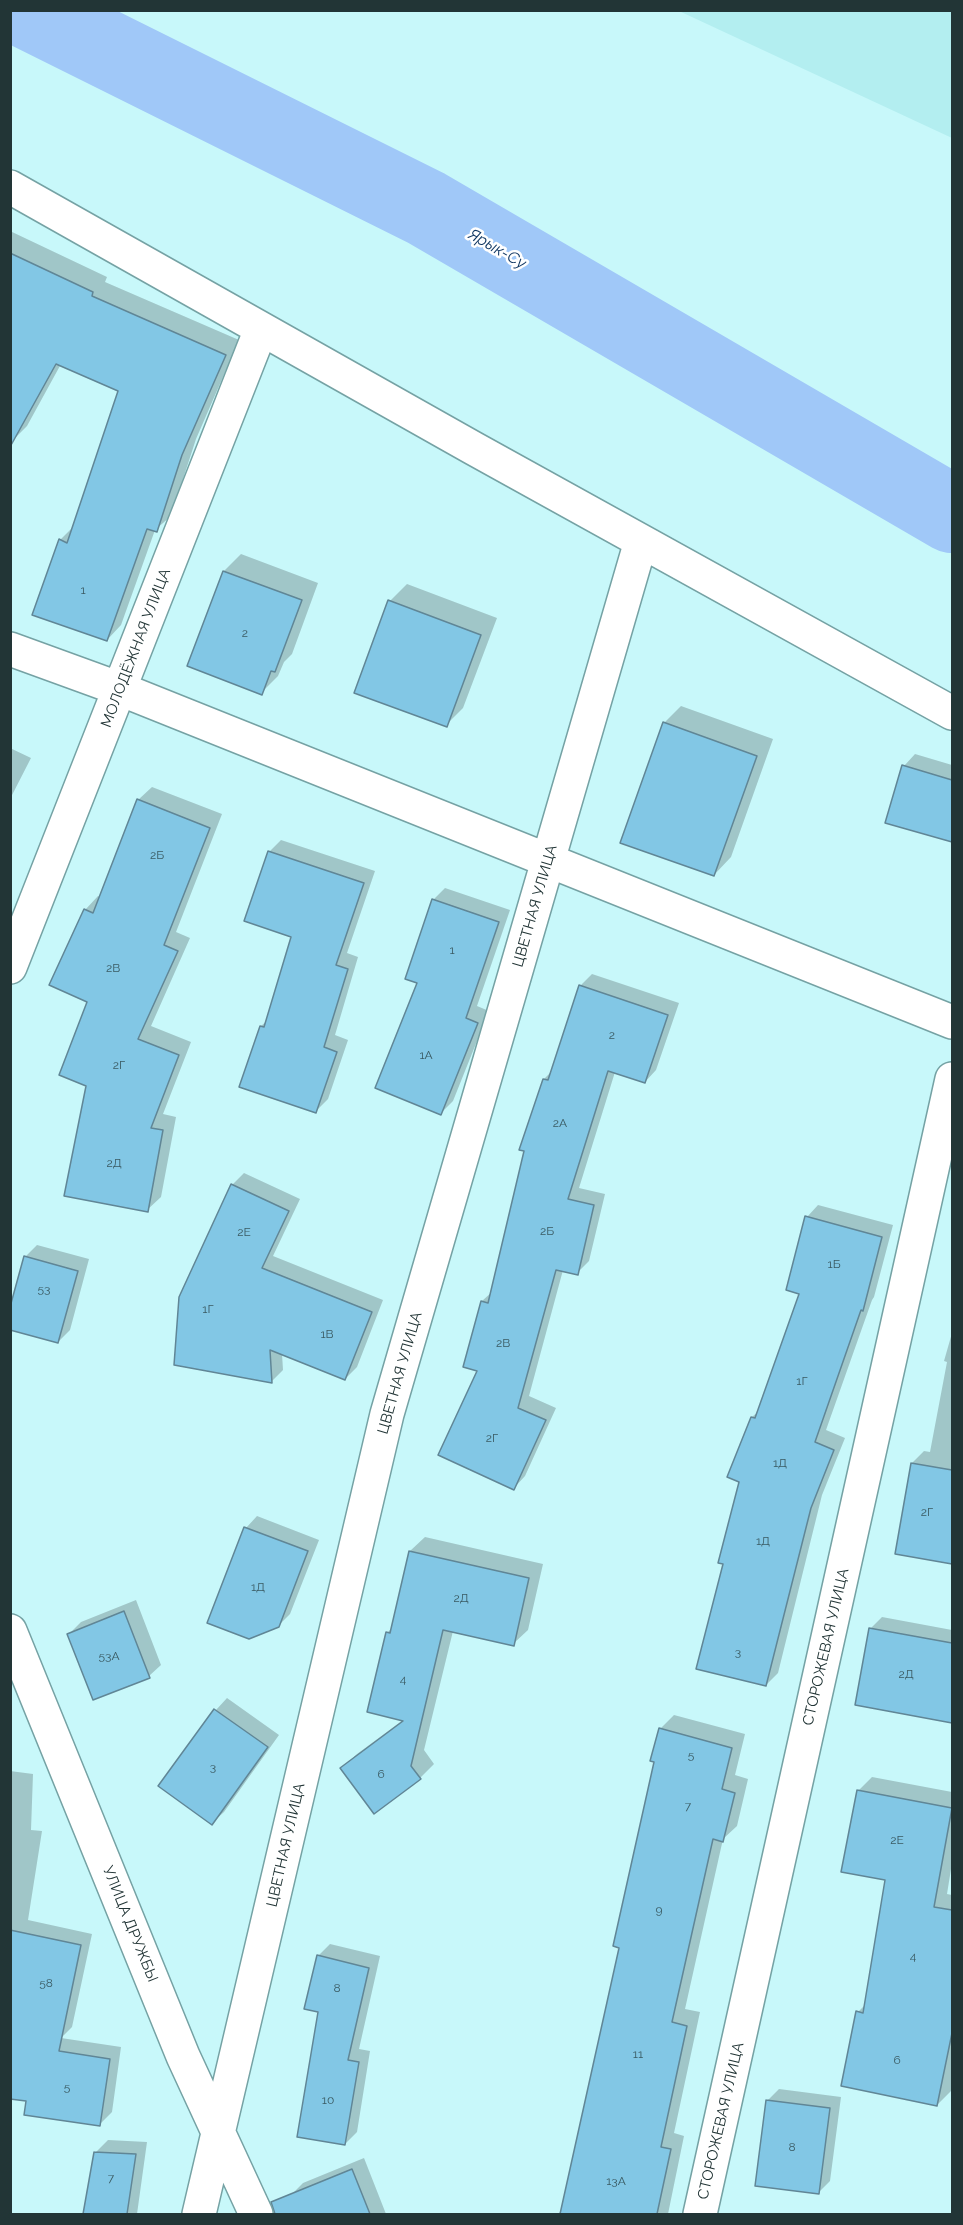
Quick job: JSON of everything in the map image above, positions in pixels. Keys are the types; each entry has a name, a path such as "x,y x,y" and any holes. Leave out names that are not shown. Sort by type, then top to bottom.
{"street":[{"path":"10,187 952,713"},
{"name":"МОЛОДЁЖНАЯ УЛИЦА","path":"10,967 261,329"},
{"name":"ЦВЕТНАЯ УЛИЦА","path":"199,2214 387,1414 641,541"},
{"path":"10,649 120,688 952,1022"},
{"name":"СТОРОЖЕВАЯ УЛИЦА","path":"700,2214 952,1079"},
{"name":"УЛИЦА ДРУЖБЫ","path":"10,1631 183,2056 256,2214"}],"shaded area":[{"path":"679,11 952,11 952,138"}],"building":[{"path":"10,253 93,292 92,296 226,355 182,455 157,532 147,529 107,641 32,615 59,539 67,543 118,391 56,364 10,447"},
{"path":"223,571 302,600 275,672 271,671 262,695 187,666"},
{"path":"388,600 481,635 447,727 354,693"},
{"path":"663,722 757,756 714,876 620,843"},
{"path":"902,765 952,780 952,842 885,823"},
{"path":"137,799 210,828 164,945 178,951 138,1039 179,1055 151,1128 163,1130 148,1212 64,1196 86,1086 59,1075 87,1002 49,985 84,909 93,913"},
{"path":"268,851 364,883 336,965 348,969 324,1047 337,1052 316,1113 239,1087 260,1026 264,1027 291,937 244,921"},
{"path":"432,899 499,922 466,1018 478,1023 441,1115 375,1088 417,983 405,979"},
{"path":"579,985 668,1015 645,1083 608,1071 568,1199 594,1205 578,1275 556,1270 518,1408 546,1420 514,1490 438,1455 477,1371 463,1367 481,1301 488,1303 524,1151 519,1150 543,1079 548,1080"},
{"path":"231,1184 289,1211 262,1268 372,1312 345,1380 270,1350 272,1383 174,1365 179,1297"},
{"path":"805,1216 882,1237 863,1311 861,1310 815,1442 834,1450 811,1508 766,1686 696,1669 723,1564 718,1563 739,1482 727,1477 751,1417 755,1418 799,1294 786,1290"},
{"path":"24,1256 78,1271 58,1343 10,1330 10,1307"},
{"path":"911,1463 952,1470 952,1564 895,1554"},
{"path":"244,1527 308,1551 279,1627 249,1639 207,1623"},
{"path":"409,1551 529,1578 514,1646 443,1630 411,1766 421,1779 374,1814 340,1768 403,1721 367,1712 386,1632 390,1633"},
{"path":"124,1611 150,1678 93,1700 67,1634"},
{"path":"869,1628 952,1643 952,1723 855,1705"},
{"path":"214,1709 268,1747 212,1825 158,1786"},
{"path":"659,1728 732,1748 722,1789 735,1793 723,1842 713,1839 672,2022 687,2026 661,2147 671,2149 657,2214 560,2214 619,1948 613,1946 654,1762 650,1761"},
{"path":"857,1790 952,1808 934,1907 952,1910 952,2033 937,2106 841,2086 856,2011 863,2013 885,1880 841,1872"},
{"path":"10,1930 81,1945 59,2051 110,2059 100,2126 24,2115 26,2101 10,2099"},
{"path":"317,1955 369,1968 348,2060 359,2062 345,2145 297,2137 318,2012 304,2009"},
{"path":"766,2100 830,2108 819,2194 755,2186"},
{"path":"94,2152 136,2154 127,2214 83,2214"},
{"path":"352,2169 370,2214 275,2214 271,2202"}],"waterway":[{"name":"Ярык-Су","path":"28,10 426,208 952,514"}]}
